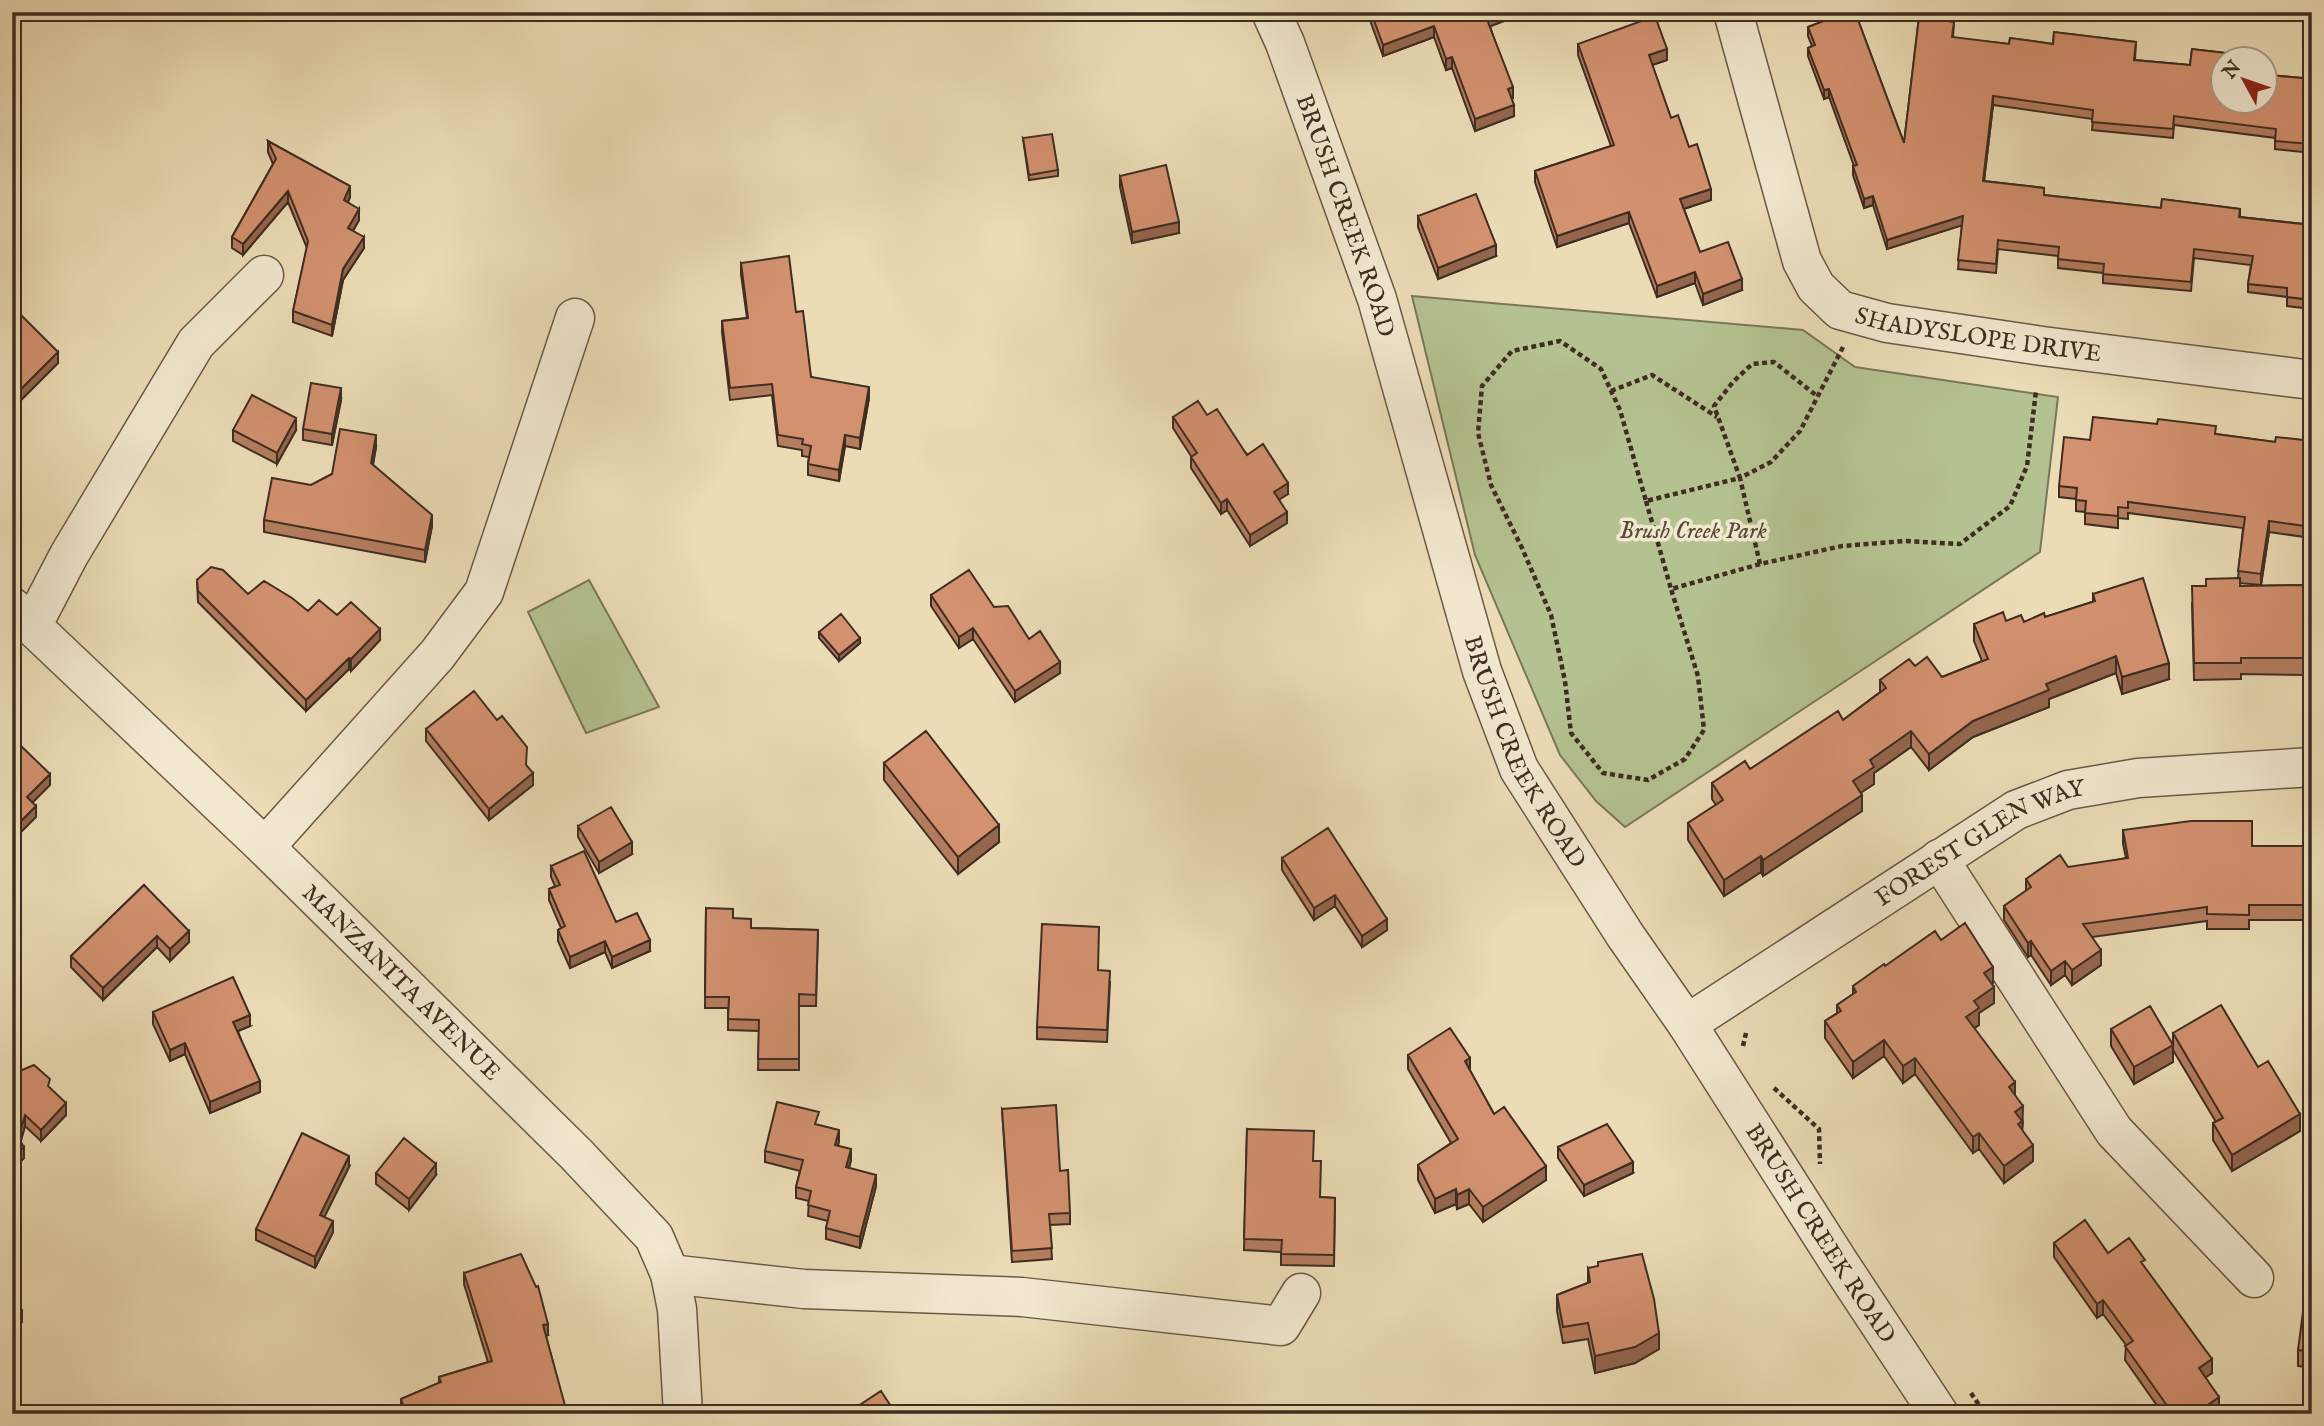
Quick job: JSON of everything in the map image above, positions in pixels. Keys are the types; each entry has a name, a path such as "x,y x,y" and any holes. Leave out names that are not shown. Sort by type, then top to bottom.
{"street":[{"name":"BRUSH CREEK ROAD","path":"1271,12 1285,43 1377,299 1482,671 1518,769 1687,1024 1938,1414"},
{"name":"SHADYSLOPE DRIVE","path":"1733,12 1802,261 1816,287 1840,310 1886,323 2042,346 2312,380"},
{"path":"22,617 69,555 196,343 264,275"},
{"path":"265,848 437,655 484,592 575,318"},
{"name":"MANZANITA AVENUE","path":"22,617 265,848 577,1155 654,1237 670,1275 677,1309 683,1414"},
{"name":"FOREST GLEN WAY","path":"1687,1024 2016,810 2068,790 2138,778 2312,767"},
{"path":"1940,859 2114,1131 2254,1278"},
{"path":"670,1275 804,1289 1022,1297 1280,1326 1301,1293"}],"path":[{"path":"1646,501 1740,478 1771,462 1800,431 1834,368 1858,315"},
{"path":"1560,341 1601,369 1611,391 1624,423 1698,676 1704,730 1685,759 1648,780 1604,772 1571,733 1565,681 1551,615 1522,548 1490,485 1478,433 1482,386 1512,351 1560,341"},
{"path":"1760,564 1740,478 1714,406 1732,382 1752,364 1774,362 1817,396"},
{"path":"1611,391 1652,375 1717,417"},
{"path":"1671,589 1760,564 1842,546 1905,541 1960,544 2010,506 2027,466 2036,391"},
{"path":"1743,1056 1746,1033"},
{"path":"1767,1079 1774,1089 1819,1129 1819,1166"},
{"path":"1970,1392 1985,1414"}],"green space":[{"name":"Brush Creek Park","path":"1412,296 1803,330 1855,367 2058,397 2040,552 1625,827 1596,801 1560,755 1475,555"},
{"path":"589,580 659,707 586,733 528,612"}],"building":[{"path":"1371,12 1497,12 1486,17 1513,87 1508,89 1514,105 1475,119 1452,57 1446,59 1434,26 1383,45"},
{"path":"1847,12 1855,12 1904,143 1919,17 1954,22 1952,37 2009,44 2010,38 2053,44 2054,32 2136,42 2134,60 2190,65 2192,49 2208,51 2208,116 2278,116 2278,76 2312,79 2312,144 2275,141 2276,129 2174,116 2173,129 2092,122 2093,110 1993,96 1983,181 2044,188 2044,195 2161,208 2162,199 2240,209 2239,217 2312,225 2312,300 2287,297 2287,288 2248,284 2253,256 2194,249 2191,282 2103,274 2104,264 2058,259 2059,247 1998,240 1996,264 1958,260 1963,216 1887,240 1873,196 1864,199 1853,166 1857,165 1829,89 1824,90 1808,48 1815,45 1808,27"},
{"path":"1655,16 1667,49 1649,55 1671,118 1678,115 1689,147 1697,144 1711,189 1680,199 1700,252 1728,242 1742,279 1703,294 1695,272 1657,286 1629,212 1557,236 1535,171 1614,145 1578,44"},
{"path":"1052,134 1058,170 1029,175 1023,138"},
{"path":"268,141 350,186 344,200 359,209 348,228 364,237 343,269 332,325 293,311 308,241 288,191 243,244 232,237 276,159"},
{"path":"1166,165 1179,222 1132,232 1120,176"},
{"path":"1476,194 1496,245 1438,268 1418,216"},
{"path":"789,256 796,312 803,311 811,377 869,387 860,438 845,435 839,470 808,464 811,446 802,444 803,439 778,435 772,384 730,388 722,321 748,318 741,263"},
{"path":"12,306 58,352 20,390 12,382"},
{"path":"311,383 341,388 332,434 303,429"},
{"path":"252,395 296,418 277,453 233,430"},
{"path":"1198,401 1207,415 1217,409 1247,455 1263,444 1288,483 1274,492 1287,512 1250,535 1227,499 1221,503 1191,457 1197,453 1173,417"},
{"path":"2093,417 2157,424 2158,419 2216,426 2215,434 2275,442 2276,437 2312,441 2312,527 2269,521 2261,574 2238,571 2245,517 2128,502 2128,508 2118,507 2118,516 2085,513 2086,501 2076,500 2077,488 2059,486 2064,437 2090,440"},
{"path":"340,429 376,435 371,463 432,515 425,550 264,520 272,478 311,485 332,474"},
{"path":"211,567 223,570 248,594 264,581 308,611 319,600 337,615 351,602 380,629 306,700 198,591 197,580"},
{"path":"969,570 994,607 1008,606 1029,639 1040,631 1060,662 1015,691 973,628 959,637 931,595"},
{"path":"2143,578 2169,663 2122,677 2116,656 2046,684 2049,690 1973,721 1929,754 1911,731 1870,760 1874,767 1853,781 1862,795 1763,860 1761,856 1724,880 1688,823 1723,800 1712,783 1745,761 1750,769 1838,711 1843,720 1886,688 1880,680 1909,659 1915,666 1927,657 1942,677 1988,659 1974,624 2003,612 2006,621 2021,615 2024,622 2044,613 2045,617 2095,601 2093,594"},
{"path":"2240,578 2240,586 2312,585 2312,665 2306,665 2306,658 2241,658 2241,663 2194,663 2192,586 2206,586 2206,579"},
{"path":"841,614 860,638 839,655 819,632"},
{"path":"474,691 497,720 502,716 527,747 526,765 533,773 489,809 426,729"},
{"path":"926,731 999,825 958,857 884,763"},
{"path":"20,745 50,774 27,797 36,806 12,830 12,752"},
{"path":"611,807 632,842 599,862 578,826"},
{"path":"2191,821 2252,821 2252,846 2312,846 2312,910 2311,905 2249,905 2249,915 2207,914 2207,907 2083,924 2101,950 2072,970 2065,961 2051,971 2031,941 2028,943 2004,906 2031,887 2026,879 2060,855 2068,867 2128,858 2123,830"},
{"path":"1328,828 1387,919 1362,936 1335,895 1314,908 1282,858"},
{"path":"584,851 616,922 637,913 650,940 612,957 605,941 570,957 558,930 565,926 549,889 560,885 551,866"},
{"path":"144,885 189,931 170,949 157,936 103,988 71,956"},
{"path":"706,908 733,909 733,918 751,919 751,928 818,930 816,995 799,994 799,1059 758,1059 759,1020 728,1019 729,997 705,997"},
{"path":"1965,923 1993,967 1984,973 1994,987 1974,1001 1979,1008 1966,1017 2015,1082 2009,1087 2023,1106 2015,1112 2022,1121 2018,1124 2033,1145 2004,1166 1979,1133 1973,1137 1915,1058 1903,1066 1884,1040 1853,1062 1825,1021 1841,1011 1837,1005 1856,992 1853,986 1884,964 1885,966 1935,931 1941,940"},
{"path":"1042,924 1099,927 1098,970 1110,971 1107,1030 1037,1027"},
{"path":"233,977 250,1015 233,1022 260,1081 210,1102 185,1043 170,1050 153,1012"},
{"path":"2221,1005 2258,1067 2268,1061 2300,1114 2232,1155 2213,1123 2223,1118 2173,1033"},
{"path":"2150,1006 2173,1045 2134,1067 2111,1029"},
{"path":"1450,1028 1470,1058 1465,1061 1494,1114 1504,1107 1546,1166 1483,1207 1469,1189 1457,1195 1456,1189 1435,1199 1418,1165 1458,1139 1408,1055"},
{"path":"34,1065 50,1079 48,1086 66,1103 41,1130 25,1115 18,1138 24,1147 15,1152 12,1160 12,1070 15,1073"},
{"path":"777,1102 819,1112 815,1124 839,1130 835,1145 851,1149 846,1167 876,1175 860,1237 826,1228 830,1211 808,1205 811,1191 796,1187 803,1160 765,1151"},
{"path":"1056,1105 1060,1171 1068,1170 1070,1213 1049,1214 1052,1248 1012,1251 1002,1109"},
{"path":"1607,1124 1633,1162 1584,1185 1558,1147"},
{"path":"1247,1129 1314,1131 1313,1161 1321,1161 1320,1197 1335,1198 1334,1255 1281,1254 1282,1240 1244,1239"},
{"path":"302,1133 349,1156 320,1215 333,1221 315,1257 256,1229"},
{"path":"404,1138 436,1164 409,1199 376,1173"},
{"path":"2085,1220 2108,1253 2129,1238 2145,1260 2141,1262 2212,1359 2199,1368 2219,1397 2195,1414 2173,1414 2125,1346 2133,1341 2103,1300 2097,1304 2054,1243"},
{"path":"521,1254 536,1287 538,1286 548,1324 543,1325 566,1409 551,1414 514,1414 513,1410 500,1414 406,1414 401,1399 441,1382 439,1377 492,1361 464,1273"},
{"path":"1642,1254 1654,1299 1659,1333 1635,1347 1595,1356 1588,1323 1563,1327 1557,1295 1590,1282 1588,1268 1598,1266 1598,1262"},
{"path":"12,1301 22,1311 12,1321"},
{"path":"2303,1312 2312,1314 2312,1414 2302,1414 2308,1351 2298,1350"},
{"path":"881,1391 896,1414 846,1414"},
{"path":"834,1406 839,1414 822,1414"}]}
